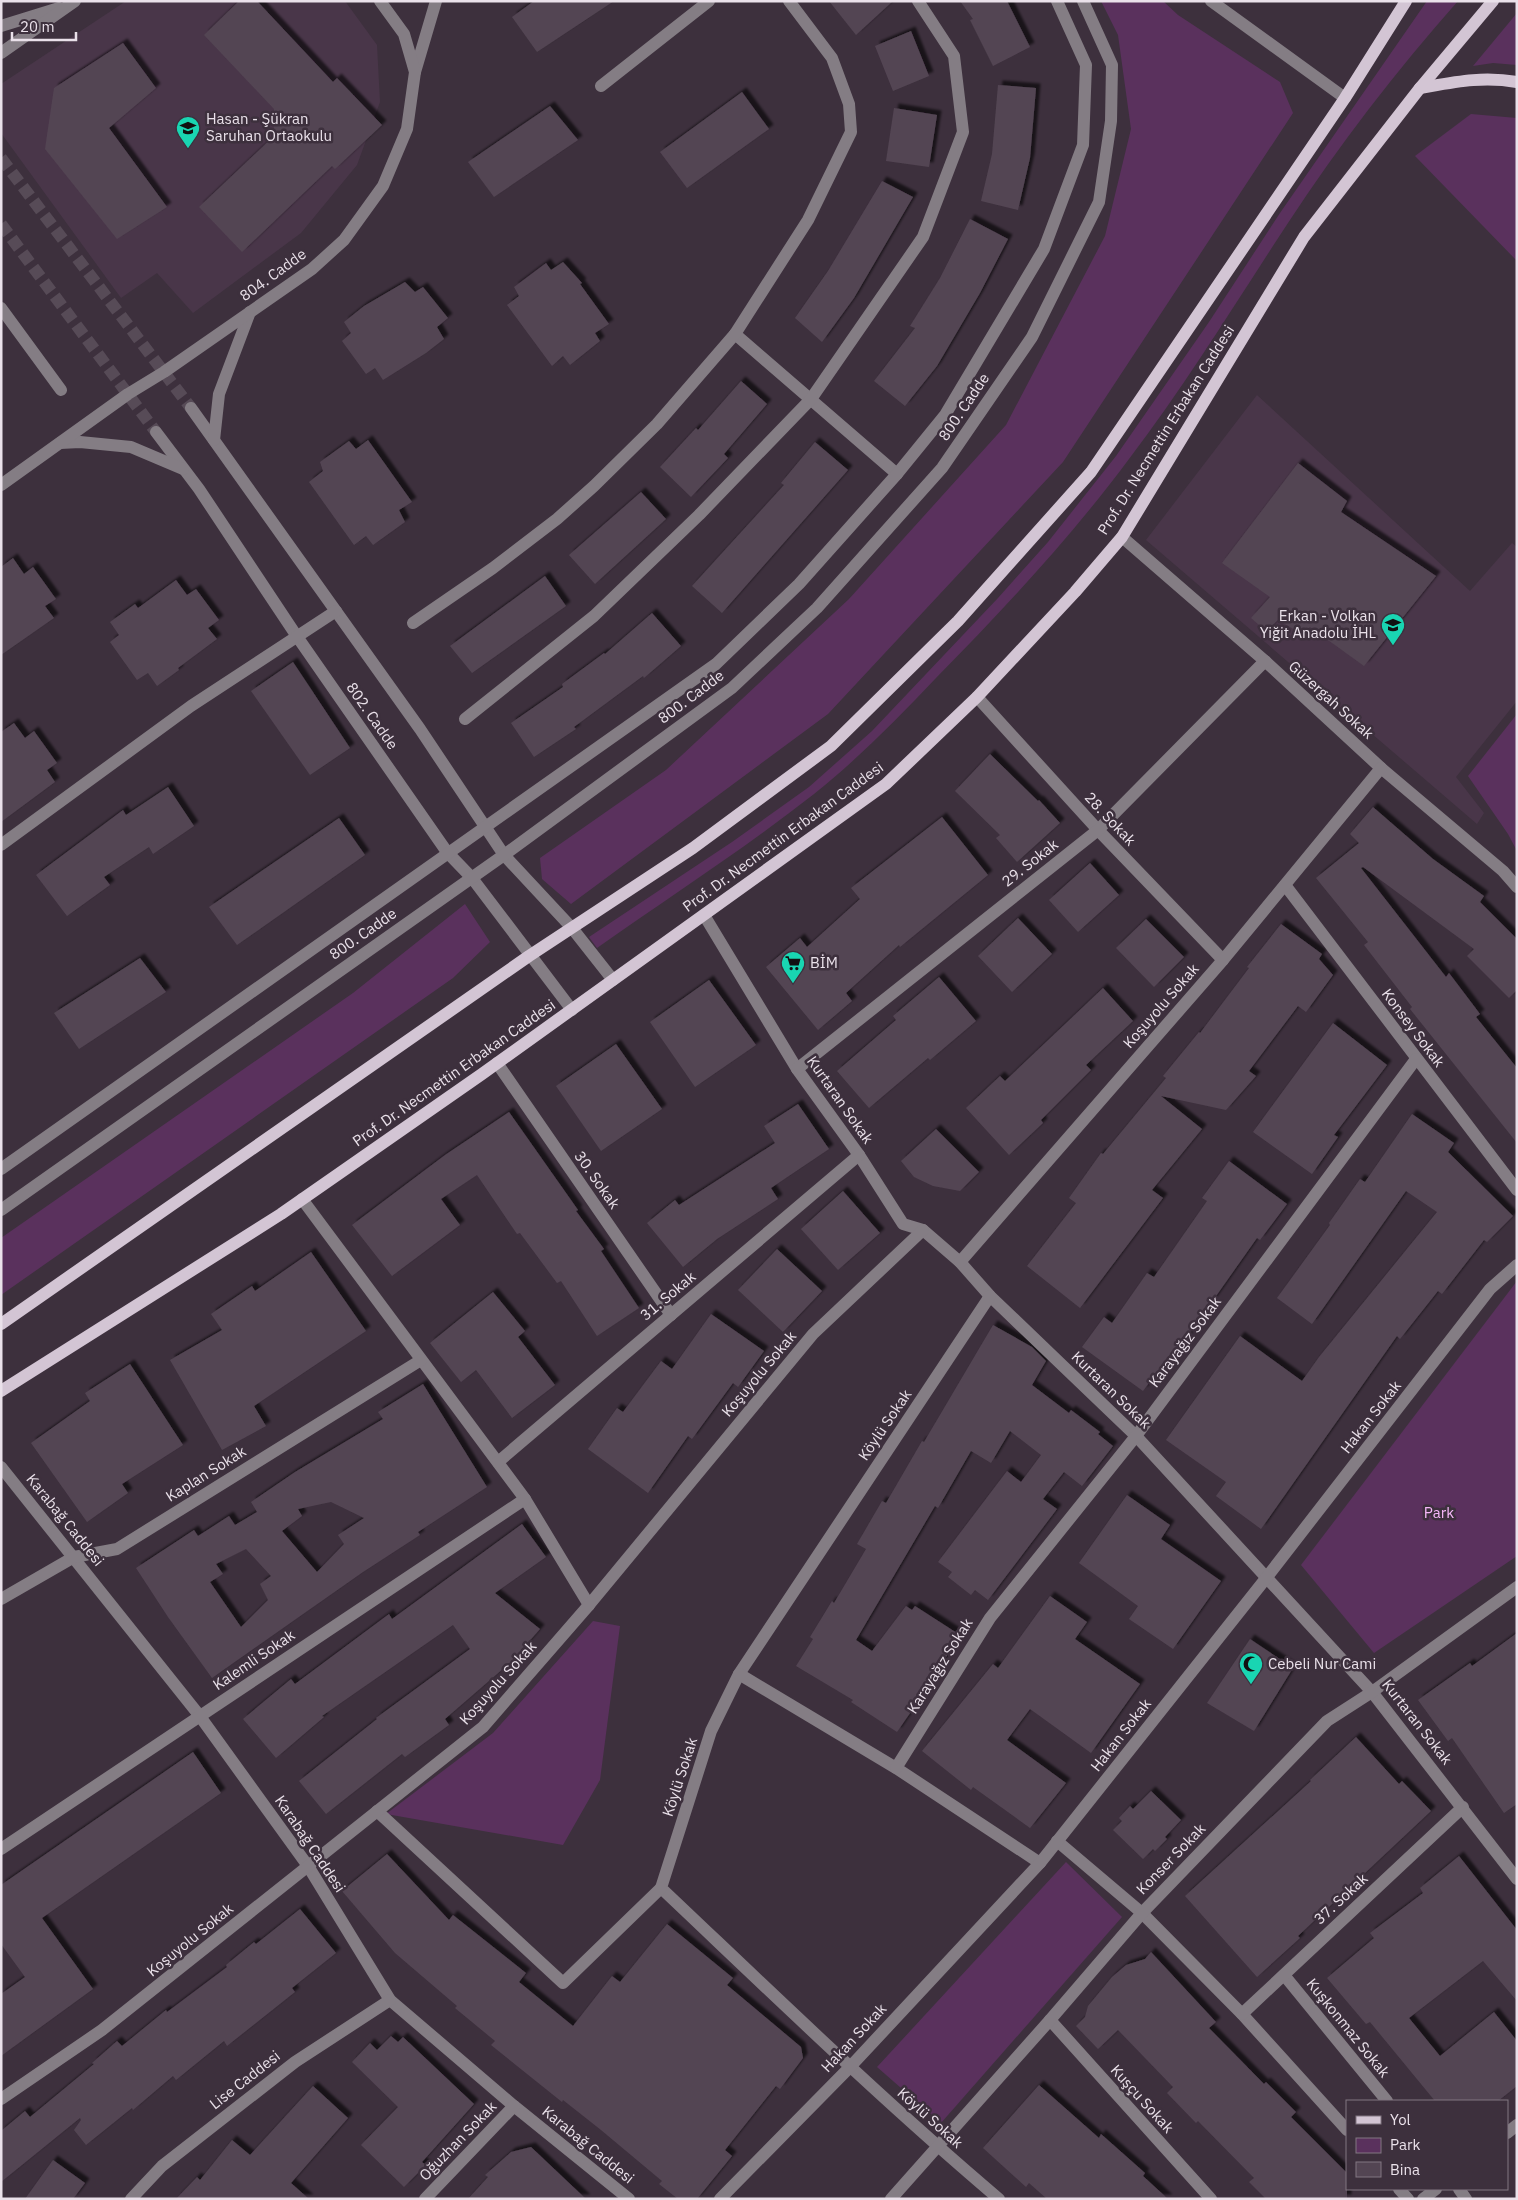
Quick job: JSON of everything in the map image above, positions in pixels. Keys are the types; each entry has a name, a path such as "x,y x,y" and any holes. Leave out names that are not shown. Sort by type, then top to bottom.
{"main road":[{"path":"1385,33 1394,1"},
{"path":"1,1324 529,956 693,848 831,746 958,621 1091,472 1345,98 1406,1"},
{"name":"Prof. Dr. Necmettin Erbakan Caddesi","path":"1,1391 302,1200 497,1064 886,784 977,697 1075,592 1122,537 1304,237 1420,88 1493,1"},
{"path":"1420,88 1474,78 1496,78 1517,82"}],"street":[{"name":"804. Cadde","path":"1,485 128,394 164,372 312,269 344,240 383,186 407,130 415,72 404,34 380,1"},
{"path":"415,72 436,1"},
{"path":"601,86 709,1"},
{"path":"412,623 500,562 557,518 594,486 657,424 735,334 808,220 850,132 849,104 832,58 789,1"},
{"path":"465,719 594,616 698,515 810,399 923,237 963,132 954,56 918,1"},
{"name":"800. Cadde","path":"1,1169 448,852 487,828 716,664 800,584 897,474 945,415 1044,249 1083,145 1086,65 1057,1"},
{"name":"800. Cadde","path":"1,1210 472,878 732,688 817,608 942,468 1026,345 1099,202 1111,121 1112,65 1083,1"},
{"path":"1211,1 1345,98"},
{"path":"1,26 73,3"},
{"path":"1,54 73,3"},
{"path":"1,308 61,390"},
{"path":"214,440 218,394 250,312"},
{"path":"735,334 897,474"},
{"name":"802. Cadde","path":"191,408 420,729 504,854 572,928 613,980"},
{"name":"802. Cadde","path":"156,432 448,852 472,878 529,956 572,1010"},
{"path":"60,443 80,442 131,447 184,470"},
{"name":"Güzergah Sokak","path":"1122,537 1381,768 1490,860 1517,887"},
{"path":"1,845 191,706 296,635 336,611"},
{"name":"29. Sokak","path":"797,1069 1098,830 1264,662"},
{"name":"28. Sokak","path":"977,697 1098,830 1223,960"},
{"name":"Koşuyolu Sokak","path":"960,1262 1223,960 1381,768"},
{"name":"Konsey Sokak","path":"1285,885 1517,1190"},
{"name":"Kurtaran Sokak","path":"704,915 797,1069 859,1155 903,1224 923,1230 960,1262 990,1296 1136,1436 1372,1692 1517,1879"},
{"name":"Karayağız Sokak","path":"896,1768 990,1618 1136,1436 1416,1059"},
{"name":"30. Sokak","path":"497,1064 671,1315"},
{"name":"31. Sokak","path":"498,1462 859,1155"},
{"path":"302,1200 525,1499 589,1605"},
{"name":"Koşuyolu Sokak","path":"1,2099 102,2030 483,1727 589,1605 813,1334 923,1230"},
{"name":"Hakan Sokak","path":"720,2199 850,2067 1040,1863 1267,1577 1490,1289 1517,1265"},
{"name":"Köylü Sokak","path":"990,1296 739,1674 711,1731 661,1888 850,2067 999,2199"},
{"name":"Kaplan Sokak","path":"1,1599 74,1557 117,1549 421,1360"},
{"name":"Karabağ Caddesi","path":"1,1468 199,1715 308,1866 390,2000 514,2106 629,2199"},
{"name":"Kalemli Sokak","path":"1,1849 525,1499"},
{"name":"Konser Sokak","path":"891,2199 1142,1913 1327,1721 1372,1692 1517,1587"},
{"path":"739,1674 896,1768 1040,1863"},
{"name":"37. Sokak","path":"1242,2014 1463,1807"},
{"path":"377,1811 562,1983 661,1888"},
{"path":"1057,1841 1142,1913 1242,2014 1346,2129"},
{"name":"Kuşkonmaz Sokak","path":"1284,1974 1386,2100"},
{"name":"Lise Caddesi","path":"131,2199 162,2166 295,2062 390,2000"},
{"name":"Kuşçu Sokak","path":"1050,2020 1211,2199"},
{"name":"Oğuzhan Sokak","path":"425,2199 514,2106"},
{"path":"1423,2199 1435,2190"}],"shaded area":[{"name":"Hasan - Şükran Saruhan Ortaokulu","path":"126,1 345,1 377,45 380,102 357,165 301,233 193,313 157,273 121,298 1,133 1,84"},
{"name":"Erkan - Volkan Yiğit Anadolu İHL","path":"1257,395 1470,591 1512,543 1517,547 1517,701 1456,777 1484,813 1477,824 1146,540"}],"green space":[{"path":"1101,1 1163,1 1178,15 1280,82 1293,113 1063,462 828,714 571,904 542,879 540,858 666,770 849,599 1006,425 1105,236 1131,129 1118,35"},
{"path":"1427,1 1458,1 1390,81 1348,137 1307,194 1171,401 1107,488 1012,599 862,753 814,794 761,834 597,948 589,937 732,842 809,787 872,731 998,598 1048,542 1116,456 1209,322 1280,213"},
{"path":"1517,13 1517,65 1493,63 1473,66"},
{"path":"1471,114 1517,118 1517,261 1415,156"},
{"path":"1517,714 1517,851 1508,834 1468,776"},
{"path":"465,904 490,942 453,978 1,1295 1,1238 353,993"},
{"name":"Park","path":"1517,1281 1517,1556 1374,1653 1301,1565"},
{"path":"593,1621 620,1626 600,1780 563,1845 386,1814 493,1733"},
{"path":"1066,1862 1122,1917 941,2123 877,2067"}],"building":[{"path":"239,1 257,1 333,82 337,78 382,125 335,169 332,166 242,252 199,207 274,136 274,109 204,35"},
{"path":"534,1 614,1 537,52 512,17"},
{"path":"829,1 893,1 856,35"},
{"path":"960,1 1007,1 1030,47 993,66 970,20 973,19"},
{"path":"911,31 929,76 893,91 875,46"},
{"path":"123,43 156,88 109,128 167,207 117,239 45,149 54,88"},
{"path":"998,85 1036,88 1030,158 1018,210 981,201 992,154"},
{"path":"742,92 769,129 687,188 660,152"},
{"path":"550,106 578,140 494,197 468,162"},
{"path":"894,108 937,115 929,167 886,161"},
{"path":"882,181 913,197 854,298 822,342 795,318 828,271"},
{"path":"970,219 1008,239 980,293 937,366 905,406 874,381 915,328 910,326 940,278"},
{"path":"563,262 582,283 580,284 609,324 595,333 600,341 570,365 563,356 552,366 507,305 519,296 514,287 546,263 551,270"},
{"path":"405,282 415,292 423,287 448,318 437,327 444,339 426,353 383,380 375,368 366,374 342,341 351,333 344,322 364,306"},
{"path":"741,381 767,404 724,454 728,458 691,497 660,467 696,428 698,430"},
{"path":"368,440 412,502 399,510 405,522 373,545 366,536 354,545 309,482 323,471 320,462 349,441 356,449"},
{"path":"815,442 848,470 722,613 692,586 784,485 781,483"},
{"path":"1298,463 1347,501 1341,512 1436,576 1364,666 1310,627 1302,634 1278,620 1266,631 1251,618 1270,597 1222,563"},
{"path":"641,492 666,519 595,584 569,555"},
{"path":"13,558 24,574 33,567 56,599 45,606 54,618 1,655 1,567"},
{"path":"545,576 566,606 472,673 450,646"},
{"path":"176,580 187,595 196,589 219,620 208,628 217,639 157,686 148,673 137,680 110,642 119,635 110,622 135,604 138,608"},
{"path":"652,613 681,646 644,678 643,676 574,727 576,729 534,757 511,723 563,687 562,684 605,654"},
{"path":"293,662 350,748 310,775 251,691"},
{"path":"14,723 25,738 34,731 57,763 47,770 55,782 1,822 1,732"},
{"path":"990,754 1039,800 1060,823 1017,862 996,838 1000,835 955,791"},
{"path":"168,787 194,826 153,854 149,847 104,877 110,885 67,916 36,875 123,810 126,815"},
{"path":"1373,807 1433,859 1484,896 1480,902 1517,939 1517,990 1509,998 1467,956 1474,949 1363,867 1361,868 1446,977 1449,973 1480,1014 1476,1017 1517,1068 1517,1143 1410,1009 1412,1007 1364,945 1368,942 1316,878 1359,843 1350,834"},
{"path":"942,817 988,875 900,947 899,945 846,993 852,1001 818,1030 766,967 800,938 807,947 860,899 851,888"},
{"path":"339,818 365,855 237,945 209,907"},
{"path":"1090,863 1119,895 1078,932 1049,900"},
{"path":"1018,918 1052,954 1012,992 978,956"},
{"path":"1146,919 1184,957 1154,987 1116,948"},
{"path":"1281,924 1322,954 1319,959 1333,975 1306,1012 1298,1006 1249,1071 1256,1076 1226,1110 1161,1096 1202,1129 1152,1190 1163,1198 1080,1308 1027,1266 1076,1203 1069,1198 1101,1153 1103,1154 1166,1078 1163,1076 1200,1033 1249,968 1247,967"},
{"path":"140,958 166,992 79,1049 54,1013"},
{"path":"939,977 976,1021 930,1060 928,1058 869,1108 837,1071 896,1020 893,1016"},
{"path":"709,980 756,1045 695,1087 650,1022"},
{"path":"1103,988 1133,1021 1086,1065 1091,1070 1041,1120 1043,1123 1009,1155 966,1108 1000,1076 1005,1081"},
{"path":"1333,1023 1387,1065 1334,1135 1338,1137 1312,1174 1253,1132"},
{"path":"616,1044 662,1109 601,1151 556,1086"},
{"path":"798,1104 829,1149 771,1188 778,1199 717,1239 683,1267 647,1223 675,1200 679,1205 775,1143 764,1126"},
{"path":"509,1112 604,1249 601,1251 639,1308 597,1336 561,1281 557,1283 520,1233 517,1234 477,1175 441,1199 460,1225 392,1276 352,1225 445,1155"},
{"path":"1412,1114 1454,1143 1448,1152 1513,1216 1487,1242 1484,1240 1442,1294 1438,1291 1400,1339 1397,1336 1261,1529 1216,1496 1226,1482 1166,1440 1240,1336 1302,1381 1319,1357 1437,1212 1406,1191 1312,1324 1277,1298 1330,1225 1329,1223 1360,1179 1365,1182"},
{"path":"936,1129 979,1172 960,1191 933,1186 914,1177 901,1161"},
{"path":"1229,1161 1287,1204 1260,1240 1257,1238 1178,1350 1175,1348 1143,1391 1082,1347 1104,1317 1112,1323 1147,1273 1154,1277 1207,1201 1202,1198"},
{"path":"843,1191 880,1233 838,1270 801,1229"},
{"path":"777,1249 822,1291 783,1332 738,1290"},
{"path":"311,1252 366,1331 254,1406 266,1426 222,1450 170,1360 222,1330 211,1314 252,1286 255,1291"},
{"path":"493,1292 525,1331 518,1337 555,1385 512,1418 476,1370 461,1382 430,1343"},
{"path":"711,1314 764,1351 738,1387 733,1383 692,1439 688,1436 648,1493 588,1449 617,1408 623,1412 661,1361 672,1369"},
{"path":"993,1325 1032,1347 1046,1361 1032,1385 1069,1413 1071,1410 1100,1432 1098,1434 1113,1446 1082,1486 1064,1472 1043,1499 1057,1509 988,1600 975,1590 971,1595 948,1577 952,1572 938,1562 1007,1471 1021,1482 1041,1455 1010,1431 991,1463 971,1451 938,1508 935,1506 856,1640 872,1651 906,1606 912,1610 915,1606 960,1635 937,1674 897,1732 851,1702 853,1700 796,1666 813,1639 810,1637 832,1601 834,1603 866,1549 857,1544 882,1501 886,1503 922,1441 924,1442"},
{"path":"130,1364 183,1445 122,1484 128,1493 87,1522 31,1443 90,1401 85,1393"},
{"path":"423,1384 487,1487 418,1532 420,1535 363,1572 212,1678 168,1617 136,1568 194,1530 198,1536 229,1516 235,1525 257,1512 251,1502 295,1472 383,1419 378,1412","holes":["331,1502 364,1518 338,1535 344,1544 317,1572 282,1531 302,1516 298,1509","246,1549 271,1576 260,1584 268,1600 241,1627 210,1582 223,1574 216,1564"]},
{"path":"1127,1495 1170,1525 1161,1539 1221,1581 1173,1649 1129,1619 1138,1606 1079,1563"},
{"path":"522,1524 546,1557 495,1593 540,1629 511,1662 445,1719 449,1725 405,1757 402,1754 326,1814 299,1781 376,1718 470,1649 453,1625 322,1716 324,1717 276,1758 243,1719 291,1679 295,1684 389,1614 392,1619"},
{"path":"1050,1596 1087,1622 1075,1639 1140,1684 1091,1753 1030,1709 1007,1740 1066,1783 1030,1828 973,1787 971,1790 922,1751 993,1664 998,1668"},
{"path":"1517,1633 1517,1804 1504,1813 1452,1738 1448,1741 1418,1700 1470,1663 1472,1666"},
{"name":"Cebeli Nur Cami","path":"1250,1639 1293,1668 1254,1731 1207,1703"},
{"path":"1356,1737 1399,1784 1402,1781 1431,1811 1257,1977 1185,1896 1311,1781"},
{"path":"193,1752 221,1793 42,1918 93,1989 1,2056 1,1994 25,1977 1,1944 1,1885"},
{"path":"1151,1791 1181,1820 1165,1837 1167,1839 1155,1851 1153,1849 1143,1859 1113,1830 1122,1821 1119,1818 1130,1806 1133,1809"},
{"path":"387,1854 449,1920 453,1915 526,1973 519,1982 573,2026 612,1976 620,1982 667,1924 733,1978 727,1985 801,2047 803,2058 780,2089 776,2086 725,2150 732,2156 697,2199 678,2199 659,2184 662,2181 601,2130 563,2100 562,2102 491,2045 495,2041 455,2008 457,2006 395,1953 342,1891"},
{"path":"1459,1856 1517,1930 1517,2001 1483,1961 1409,2018 1440,2056 1494,2012 1517,2041 1517,2086 1499,2100 1434,2100 1370,2022 1366,2024 1327,1978 1374,1938 1370,1933 1423,1893 1420,1888"},
{"path":"300,1909 336,1953 292,1988 295,1992 227,2046 224,2041 176,2080 173,2076 133,2110 132,2108 86,2145 74,2130 81,2120 80,2118 1,2182 1,2131 25,2111 30,2117 94,2064 92,2063 117,2041 122,2046 166,2010 167,2012 227,1967 226,1965 254,1942 256,1944"},
{"path":"1151,1952 1216,2022 1209,2028 1264,2084 1266,2082 1296,2112 1291,2117 1346,2172 1347,2199 1266,2199 1249,2182 1254,2178 1198,2121 1196,2123 1167,2093 1173,2087 1118,2030 1098,2049 1076,2026 1085,2017 1088,2006 1112,1977 1126,1965 1145,1959"},
{"path":"391,2036 398,2042 403,2037 474,2104 422,2162 426,2165 404,2187 361,2145 398,2107 352,2062 370,2043 377,2050"},
{"path":"1039,2085 1099,2138 1101,2134 1145,2173 1143,2176 1168,2199 1047,2199 1029,2183 1026,2187 983,2148"},
{"path":"313,2086 348,2118 291,2183 309,2199 176,2199 197,2177 200,2180 232,2140 250,2155"},
{"path":"531,2147 586,2199 468,2199 488,2177 485,2175 511,2152"},
{"path":"53,2160 85,2183 73,2199 25,2199"}],"tunnel":[{"path":"1,158 191,408"},
{"path":"1,224 156,432"}],"place":[{"name":"Hasan - Şükran Saruhan Ortaokulu","path":"188,149"},
{"name":"Erkan - Volkan Yiğit Anadolu İHL","path":"1393,646"},
{"name":"BİM","path":"793,984"},
{"name":"Cebeli Nur Cami","path":"1251,1685"}]}
